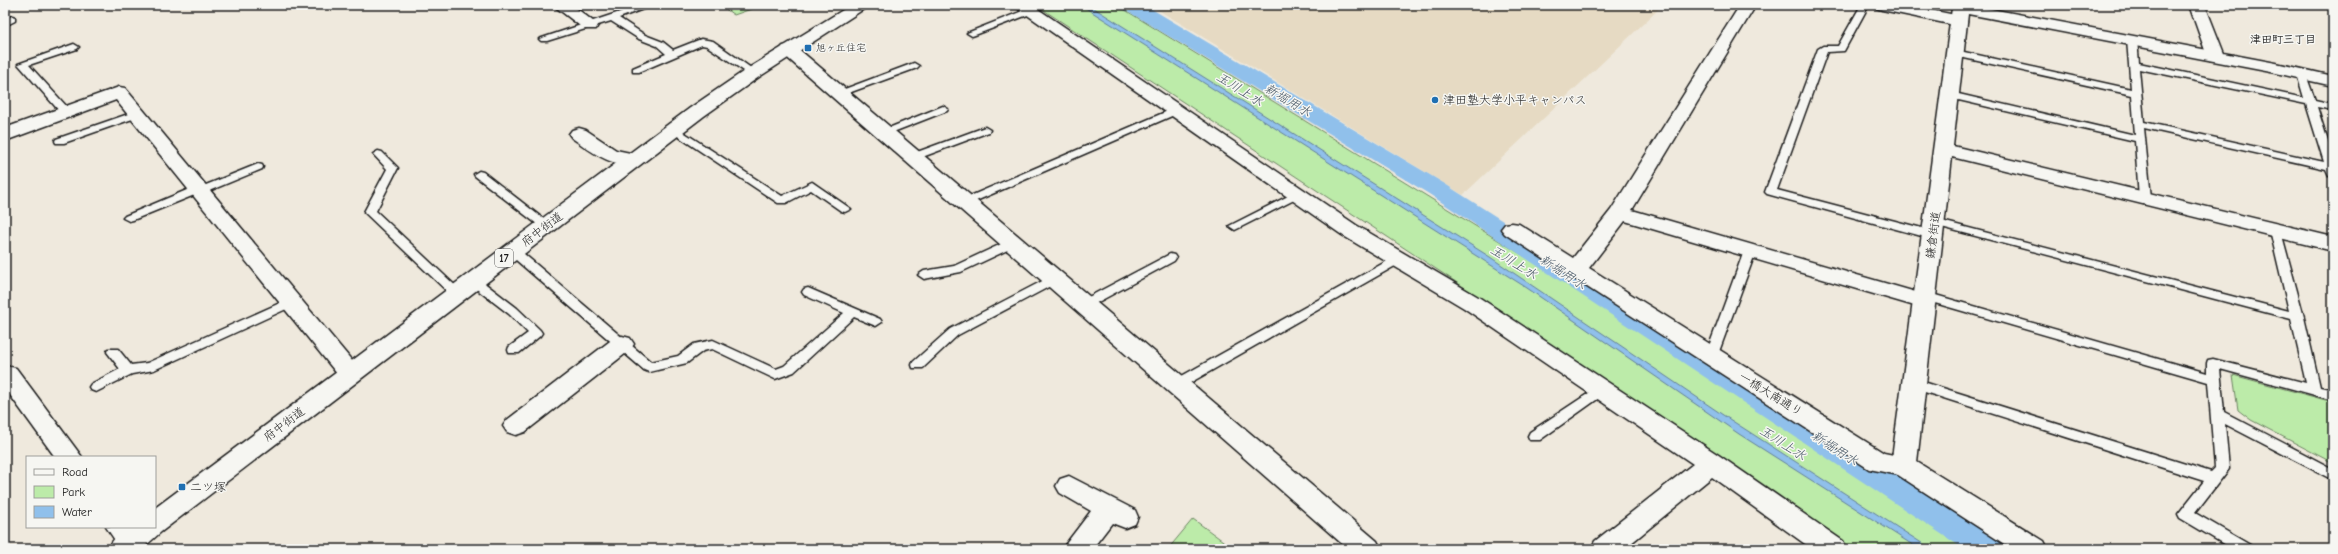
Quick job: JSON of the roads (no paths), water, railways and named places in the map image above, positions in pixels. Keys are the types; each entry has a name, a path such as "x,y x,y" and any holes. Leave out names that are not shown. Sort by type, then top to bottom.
{"street":[{"path":"561,5 590,25"},
{"name":"府中街道","path":"156,523 633,159 753,73 862,5"},
{"path":"1575,271 1620,213 1748,5"},
{"path":"1882,5 1959,11 2132,40 2333,81"},
{"path":"2197,5 2216,56"},
{"path":"1025,8 1177,110 1349,230 1472,303 1711,463 1833,549"},
{"name":"鎌倉街道","path":"1904,466 1959,11"},
{"path":"788,50 1367,549"},
{"path":"5,136 65,111 119,92 350,374"},
{"path":"579,134 610,155 633,159"},
{"path":"1943,149 2333,244"},
{"path":"1620,213 1750,251 1925,299"},
{"name":"一橋大南通り","path":"1512,229 1575,271 1878,462 1904,466 2034,549"},
{"path":"516,426 622,344"},
{"path":"8,374 68,456"},
{"path":"1605,549 1711,463"},
{"path":"1069,486 1117,512 1076,549"}],"lane":[{"path":"544,39 650,5"},
{"path":"1865,5 1841,49 1824,49 1771,192 1933,229 2298,317"},
{"path":"972,33 1025,8"},
{"path":"613,18 642,37 660,44 672,54"},
{"path":"2132,40 2145,198"},
{"path":"636,70 701,42 710,43 753,73"},
{"path":"65,111 23,64 74,47"},
{"path":"1955,53 2136,93"},
{"path":"2134,65 2333,107"},
{"path":"839,93 914,66"},
{"path":"2302,74 2332,171"},
{"path":"1950,95 2140,139"},
{"path":"884,132 943,109"},
{"path":"965,202 1177,110"},
{"path":"60,141 137,114"},
{"path":"2139,124 2332,171"},
{"path":"674,129 782,201 812,185 845,209"},
{"path":"913,157 985,130"},
{"path":"378,154 393,168 370,212 457,294"},
{"path":"130,218 258,167"},
{"path":"479,174 546,226"},
{"path":"1235,226 1298,194"},
{"path":"2276,230 2298,317 2314,390"},
{"path":"924,275 956,269 1012,243"},
{"path":"513,251 649,367 682,360 699,347 712,344 775,374 789,369 852,312"},
{"path":"1711,357 1750,251"},
{"path":"1083,304 1170,258"},
{"path":"1176,385 1398,259"},
{"path":"918,365 954,332 1054,279"},
{"path":"474,281 513,311 536,333 514,350"},
{"path":"808,292 876,322"},
{"path":"1925,299 2213,379"},
{"path":"96,387 129,370 149,367 165,361 291,302"},
{"path":"113,352 129,370"},
{"path":"2245,549 2185,514 2213,478 2222,469 2213,379 2213,363 2333,395"},
{"path":"1914,384 2213,478"},
{"path":"1535,436 1601,390"},
{"path":"2216,414 2333,475"}],"water":[{"path":"1081,5 1089,5 1490,257 1723,415 1931,549 1919,549 1739,434 1527,288"}],"waterway":[{"name":"新堀用水","path":"1131,5 1437,189 1989,549"}],"place":[{"name":"旭ヶ丘住宅","path":"808,48"},
{"name":"津田塾大学小平キャンパス","path":"1435,100"},
{"name":"二ツ塚","path":"182,487"}],"district":[{"name":"津田町三丁目","path":"2283,39"}],"water label":[{"name":"玉川上水","path":"1240,89"},
{"name":"玉川上水","path":"1514,262"},
{"name":"玉川上水","path":"1783,443"}]}
